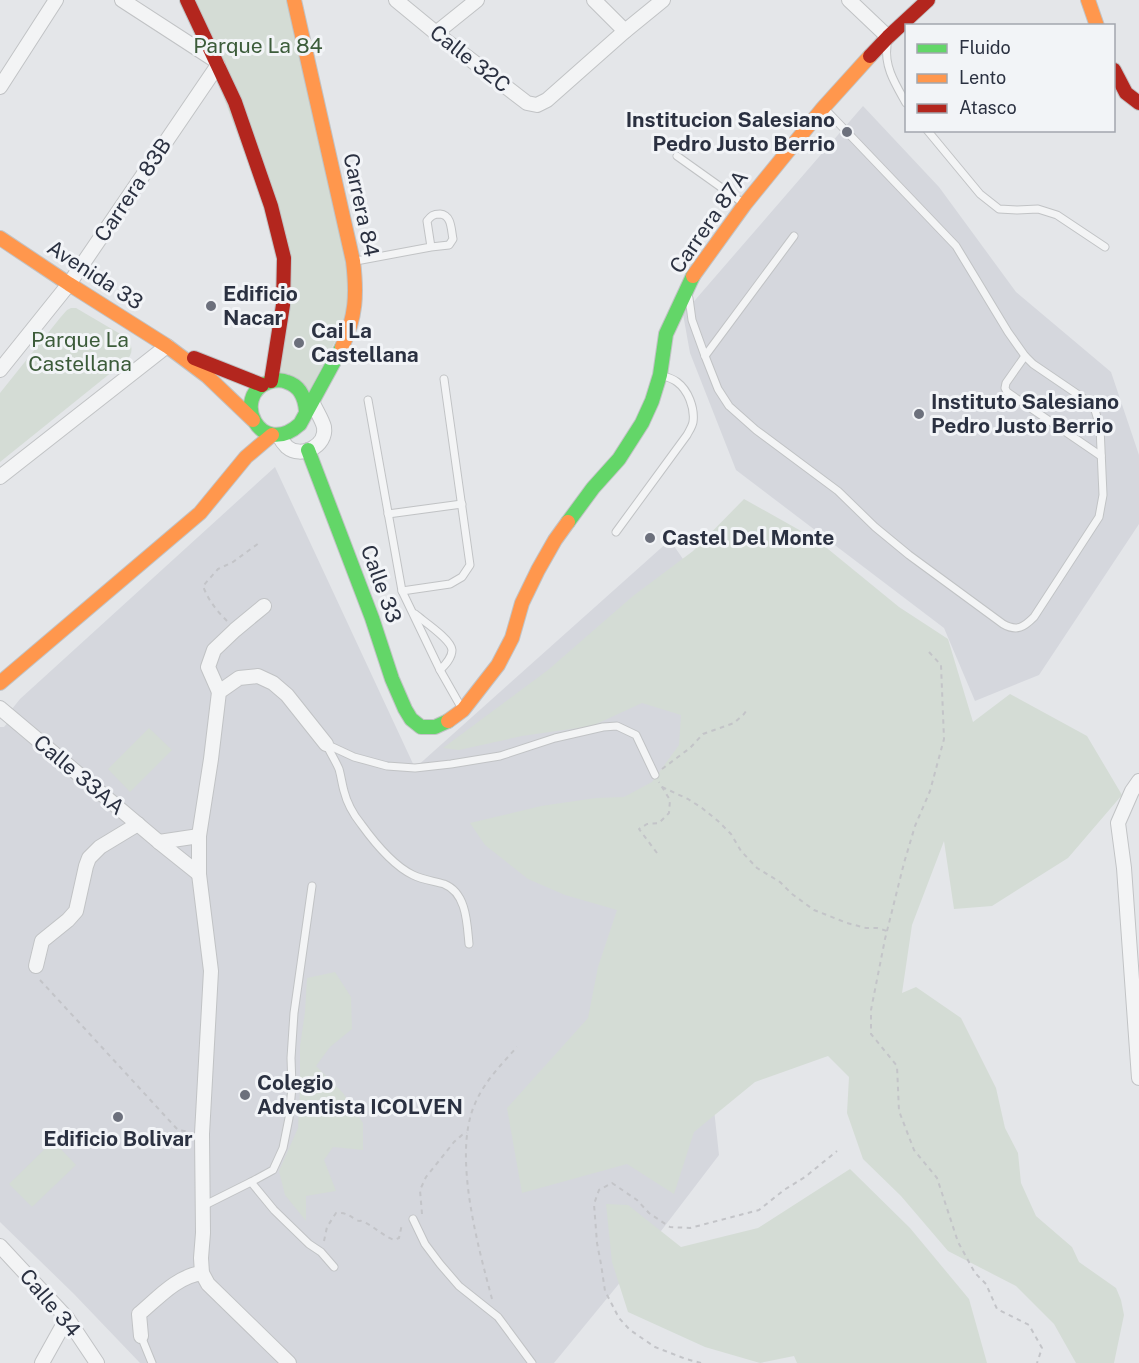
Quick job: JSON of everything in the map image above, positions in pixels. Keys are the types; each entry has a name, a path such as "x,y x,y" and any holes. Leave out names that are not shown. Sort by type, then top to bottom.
{"street":[{"path":"0,87 56,0"},
{"path":"122,0 217,63"},
{"path":"187,0 235,102 271,206 284,258 283,305 266,383"},
{"name":"Carrera 84","path":"294,0 353,261 356,288 350,327 309,406"},
{"name":"Calle 32C","path":"396,0 527,103 537,105 547,100 624,31"},
{"path":"436,33 477,0"},
{"path":"594,0 624,31 663,0"},
{"path":"849,0 888,37"},
{"name":"Carrera 87A","path":"421,726 435,727 462,710 498,665 512,638 522,603 555,540 593,488 620,459 642,423 660,375 666,334 692,278 745,204 823,108 888,37 928,0"},
{"path":"1088,0 1096,24"},
{"name":"Carrera 83B","path":"0,370 69,284 217,63"},
{"path":"1115,74 1126,93 1139,103"},
{"name":"Avenida 33","path":"0,238 167,346 207,376 256,424"},
{"path":"0,477 167,346"},
{"name":"Avenida 33","path":"167,346 266,383"},
{"path":"285,381 297,387 309,406 324,427 323,433 318,444 299,452 292,450 275,435 256,424 250,405 256,390 266,383 285,381"},
{"path":"0,683 200,513 246,457 275,435 287,435 300,426 309,406"},
{"path":"246,457 256,424"},
{"name":"Calle 33","path":"308,450 372,618 392,679 411,719 421,726"},
{"path":"264,606 214,650 208,667 219,692 212,759 199,836 199,874 211,970 202,1134 201,1258 202,1273 208,1284 288,1363"},
{"path":"219,692 239,678 258,676 273,683 288,695 326,744"},
{"name":"Calle 33AA","path":"0,708 199,874"},
{"path":"1139,781 1118,823 1124,868 1139,1078"},
{"path":"36,966 42,941 76,911 89,858 100,847 138,824"},
{"path":"159,842 199,836"},
{"name":"Calle 34","path":"0,1246 67,1318 97,1363"},
{"path":"141,1336 139,1314 190,1274 202,1273"},
{"path":"42,1363 67,1318"}],"lane":[{"path":"888,37 886,53 888,64 905,101"},
{"path":"692,278 689,301 692,320 718,389 729,406 756,430 838,491 874,527 909,555 1010,628 1025,626 1034,617 1099,517 1103,495 1100,427 1095,410 1083,398 1025,356 956,246 823,108"},
{"path":"929,132 980,194 999,209 1038,209 1057,215 1105,247"},
{"path":"677,156 745,204"},
{"path":"353,261 449,245 453,239 450,220 444,215 430,216 427,221 431,247"},
{"path":"705,356 794,236"},
{"path":"1025,356 1006,383 1007,392 1101,456"},
{"path":"616,532 693,424 692,404 686,392 676,381 660,375"},
{"path":"402,591 450,584 462,577 470,565 444,379"},
{"path":"368,399 402,591 433,657 462,710"},
{"path":"388,514 462,504"},
{"path":"413,612 450,644 452,651 449,660 440,670"},
{"path":"326,744 354,757 387,766 415,768 500,756 555,738 617,726 636,735 655,775"},
{"path":"326,744 338,766 352,811 383,851 412,875 445,885 455,891 463,903 469,944"},
{"path":"203,1206 273,1170 283,1148 292,1087 294,1013 312,886"},
{"path":"251,1182 274,1210 309,1244 321,1252 334,1267"},
{"path":"413,1219 425,1244 440,1264 459,1286 495,1315 532,1363"},
{"path":"141,1336 152,1363"}],"path":[{"path":"235,630 217,611 203,586 218,569 233,562 259,543"},
{"path":"929,652 941,665 944,739 930,791 915,826 904,863 887,931 871,1010 871,1034 897,1066 899,1111 914,1150 937,1178 957,1242 975,1273 986,1284 997,1309 1029,1325 1042,1348 1037,1363"},
{"path":"657,853 639,829 647,824 659,823 669,813 669,800 655,775 703,734 734,723 748,708"},
{"path":"663,787 688,799 718,821 757,868 780,882 814,910 847,923 887,931"},
{"path":"36,966 35,975 178,1130 202,1134"},
{"path":"495,1315 475,1232 466,1154 468,1124 474,1104 490,1077 517,1047"},
{"path":"420,1234 423,1224 420,1190 426,1177 454,1142 468,1133"},
{"path":"701,1363 655,1347 630,1330 619,1318 605,1291 597,1243 594,1204 599,1190 612,1184 637,1200 649,1213 670,1227 690,1228 759,1210 837,1151"},
{"path":"321,1252 327,1227 336,1213 343,1212 356,1220 365,1222 394,1240 399,1238 402,1224 413,1219"}],"shaded area":[{"name":"Instituto Salesiano Pedro Justo Berrio","path":"863,106 939,187 1016,292 1111,372 1139,455 1139,524 1039,675 975,701 944,628 736,470 690,353 683,314"},
{"path":"275,467 415,768 670,540 732,631 709,1064 719,1155 645,1252 554,1363 140,1363 0,1222 0,727 4,727 16,713 12,709 20,699"}],"green space":[{"name":"Parque La 84","path":"187,0 294,0 354,305 305,399 271,381 284,258"},
{"name":"Parque La Castellana","path":"71,308 76,308 122,335 131,346 130,355 128,359 0,462 0,393 60,318"},
{"path":"744,499 817,540 899,607 948,639 973,722 1010,694 1087,736 1122,795 1068,858 992,906 954,909 944,841 912,925 902,993 916,987 961,1018 996,1088 1005,1128 1018,1153 1021,1183 1036,1216 1072,1247 1079,1262 1116,1288 1124,1315 1114,1363 1076,1363 1054,1324 1016,1286 948,1251 901,1196 863,1159 847,1113 849,1077 828,1056 755,1082 694,1132 674,1194 627,1164 522,1193 507,1108 588,1018 598,967 617,910 565,895 528,879 485,845 470,823 541,806 596,798 624,797 652,782 679,745 681,715 642,703 592,726 522,736 459,750 443,748 548,670 633,596 693,551"},
{"path":"149,728 172,750 130,792 108,769"},
{"path":"335,972 351,997 352,1029 330,1047 316,1066 343,1093 363,1123 363,1150 333,1147 324,1160 336,1191 306,1196 306,1221 285,1195 279,1171 298,1128 300,1046 307,978"},
{"path":"53,1141 76,1165 32,1207 9,1184"},
{"path":"850,1169 910,1228 969,1299 987,1363 797,1363 794,1356 760,1363 705,1347 628,1312 612,1262 606,1204 628,1205 681,1247 758,1228"}],"traffic: fast":[{"path":"568,522 593,488 619,459 642,423 660,375 666,334 693,276"},
{"path":"306,411 303,397 298,390 292,384 282,380 269,382 257,389 252,400 251,411 255,422 262,430 273,435 286,433 300,424 342,347"},
{"path":"308,450 405,709 411,719 421,727 435,727 448,721"}],"traffic: slow":[{"path":"294,0 353,261 355,284 353,315 342,347"},
{"path":"1088,0 1096,24"},
{"path":"693,276 745,204 823,108 870,56"},
{"path":"0,238 167,346 207,376 253,420"},
{"path":"0,683 200,513 246,457 272,435"},
{"path":"448,721 463,710 498,665 512,638 522,603 538,570 568,522"}],"traffic: jam":[{"path":"187,0 235,102 271,206 284,258 283,305 271,381"},
{"path":"870,56 928,0"},
{"path":"1115,72 1126,93 1139,103"},
{"path":"194,358 262,385"}],"place":[{"name":"Institucion Salesiano Pedro Justo Berrio","path":"847,132"},
{"name":"Edificio Nacar","path":"211,306"},
{"name":"Cai La Castellana","path":"299,343"},
{"name":"Instituto Salesiano Pedro Justo Berrio","path":"919,414"},
{"name":"Castel Del Monte","path":"650,538"},
{"name":"Colegio Adventista ICOLVEN","path":"245,1095"},
{"name":"Edificio Bolivar","path":"118,1117"}]}
